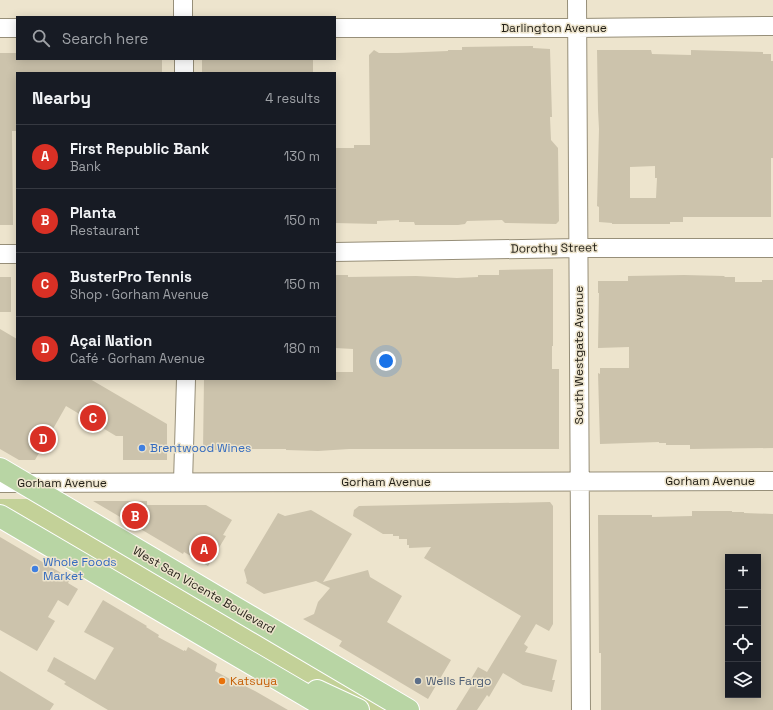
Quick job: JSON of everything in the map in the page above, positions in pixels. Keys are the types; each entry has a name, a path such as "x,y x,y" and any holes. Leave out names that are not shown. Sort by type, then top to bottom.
{"main road":[{"name":"West San Vicente Boulevard","path":"0,469 408,710"},
{"path":"0,516 331,710"},
{"path":"271,674 315,689 358,710"}],"street":[{"path":"183,0 184,16"},
{"name":"South Westgate Avenue","path":"578,0 581,710"},
{"name":"Darlington Avenue","path":"336,28 773,26"},
{"path":"0,28 16,28"},
{"path":"184,60 184,72"},
{"name":"Dorothy Street","path":"336,252 578,248 773,248"},
{"path":"0,254 16,254"},
{"path":"183,482 186,380"},
{"name":"Gorham Avenue","path":"0,483 773,481"}],"green space":[{"path":"0,499 31,499 389,710 368,710 318,686 299,679 0,506"}],"building":[{"path":"533,46 533,48 550,49 552,117 550,117 551,140 558,148 559,221 556,224 505,223 502,220 467,221 465,224 458,225 415,225 414,222 399,222 399,220 377,221 377,224 336,223 336,148 354,148 354,145 370,145 369,55 374,50 379,53 398,53 462,50 462,47"},
{"path":"597,50 651,50 652,54 691,55 691,50 763,52 763,54 771,54 771,61 773,61 773,158 771,158 771,217 683,217 683,222 670,222 670,224 612,224 599,222 599,207 597,206","holes":["655,166 655,178 657,178 656,198 630,198 630,167"]},
{"path":"0,53 16,53 16,60 162,60 162,72 16,72 16,131 12,131 13,225 0,225"},
{"path":"202,60 313,60 313,72 202,72"},
{"path":"553,269 552,369 559,369 559,449 349,449 318,451 286,449 203,450 204,380 336,380 336,372 353,372 353,349 336,348 336,275 348,275 348,277 416,276 457,278 478,277 478,275 499,275 499,270"},
{"path":"684,275 735,277 735,282 762,282 762,280 773,280 773,448 690,449 690,445 666,445 666,443 659,442 600,444 598,373 600,374 600,368 629,368 629,347 598,348 598,281 628,281 628,276"},
{"path":"0,277 11,277 11,312 0,312"},
{"path":"0,329 16,338 16,380 92,380 167,424 167,460 123,460 123,436 116,436 66,406 49,436 52,438 47,448 43,446 35,460 19,460 0,449"},
{"path":"93,501 147,501 147,505 206,505 232,520 223,535 226,536 208,566 184,552 183,554"},
{"path":"550,502 553,506 553,624 549,631 536,624 524,644 528,647 525,652 557,660 552,680 555,680 552,692 523,685 503,673 489,697 487,695 477,710 456,710 471,686 468,684 478,667 487,672 521,616 424,558 431,547 409,548 409,545 407,545 407,539 399,539 399,536 393,536 393,534 383,534 353,516 354,510 359,506"},
{"path":"311,510 352,534 323,582 368,570 370,577 402,596 387,622 451,660 428,699 339,646 342,641 303,619 314,614 318,602 330,588 316,581 264,594 246,583 247,581 244,570 278,513 285,516"},
{"path":"692,511 732,511 773,514 773,710 601,710 598,515 652,515 652,517 692,516"},
{"path":"0,537 68,577 68,583 78,589 68,606 58,600 48,617 55,621 37,651 0,630"},
{"path":"103,600 147,626 146,627 159,635 158,637 184,651 186,651 188,647 217,664 215,671 255,691 288,710 108,710 64,684 66,682 47,671 54,657 95,680 114,648 84,632"},
{"path":"0,671 54,704 50,710 0,710"}],"place":[{"name":"BusterPro Tennis","path":"93,418"},
{"name":"Açai Nation","path":"43,439"},
{"name":"Brentwood Wines","path":"142,448"},
{"name":"Planta","path":"135,516"},
{"name":"First Republic Bank","path":"204,549"},
{"name":"Whole Foods Market","path":"35,569"},
{"name":"Katsuya","path":"222,681"},
{"name":"Wells Fargo","path":"418,681"}]}
